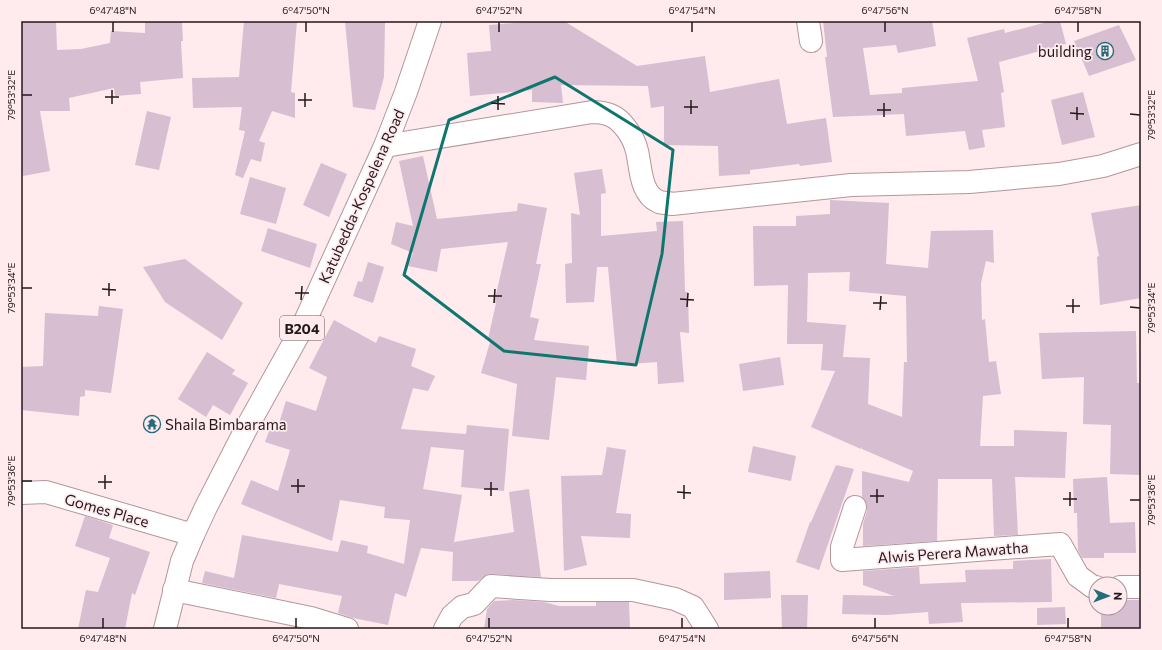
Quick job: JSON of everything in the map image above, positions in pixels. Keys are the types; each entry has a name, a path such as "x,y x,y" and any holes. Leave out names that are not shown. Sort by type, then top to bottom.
{"street":[{"name":"Katubedda-Kospelena Road","path":"165,629 182,561 206,507 247,427 301,330 385,146 406,92 430,21"},
{"path":"385,146 592,112 609,114 618,119 628,131 637,149 643,184 649,194 660,202 672,204 850,185 969,182 1059,174 1103,166 1141,154"},
{"name":"Gomes Place","path":"21,493 46,492 193,536"},
{"name":"Alwis Perera Mawatha","path":"855,507 842,547 842,560 1060,544 1078,576 1088,583"},
{"path":"445,629 452,616 462,607 474,604 491,586 550,590 633,590 675,599 693,607 707,629"},
{"path":"1128,587 1141,587"},
{"path":"174,590 304,617 347,629"}],"highlighted area":[{"path":"555,77 673,150 662,254 636,365 504,351 404,275 449,120"}],"building":[{"path":"21,21 56,21 57,50 81,49 110,43 111,31 145,33 145,21 182,21 183,41 181,41 183,78 140,82 141,94 115,96 114,88 69,98 70,111 40,111 50,171 23,176 21,166"},
{"path":"244,21 297,21 291,92 295,93 295,118 272,111 259,141 265,143 261,162 251,159 243,178 235,175 245,131 239,130 242,107 193,108 192,78 239,77"},
{"path":"345,21 385,21 384,77 375,110 353,107"},
{"path":"539,21 564,21 637,66 705,56 710,92 779,79 787,124 826,118 832,162 800,166 799,164 750,170 750,174 719,176 718,146 664,145 664,106 651,108 648,86 561,85 563,103 532,102 532,90 470,96 467,53 491,51 489,25"},
{"path":"823,21 932,21 936,46 898,53 896,45 863,48 870,95 902,93 902,88 978,81 967,38 1004,29 1005,33 1051,21 1060,21 1066,44 999,62 1004,92 1001,93 1005,127 982,130 985,147 969,150 965,131 906,136 904,114 833,117 825,57 827,57"},
{"name":"building","path":"1119,25 1136,60 1089,76 1074,41"},
{"path":"1083,92 1095,137 1062,145 1051,100"},
{"path":"147,111 171,117 159,170 135,165"},
{"path":"423,156 437,219 517,211 518,203 547,208 536,264 541,264 530,317 539,319 534,340 589,346 586,380 556,377 549,440 512,436 517,384 481,373 491,339 488,339 496,303 494,303 508,242 441,249 437,272 408,266 413,253 391,244 396,222 413,226 399,161"},
{"path":"321,163 347,174 329,217 303,205"},
{"path":"602,169 606,193 601,194 601,236 657,231 656,222 683,221 685,292 688,292 689,333 680,332 684,382 658,384 657,362 617,365 608,267 597,267 594,302 566,303 565,264 572,263 571,213 580,215 574,173"},
{"path":"250,177 286,188 276,224 240,214"},
{"path":"830,200 889,203 886,264 928,268 931,231 993,230 994,263 986,261 981,283 982,320 985,319 989,362 996,361 1001,394 983,396 980,446 1014,446 1014,430 1067,432 1065,478 1015,477 1018,535 994,536 992,479 938,479 937,541 863,546 863,524 867,511 867,505 862,497 862,471 909,482 913,471 862,449 862,447 861,449 811,427 835,371 821,370 823,344 787,344 788,285 754,286 753,226 796,226 796,216 830,214","holes":["850,272 849,291 906,296 907,362 904,362 902,417 868,404 870,358 843,357 846,325 807,322 808,273"]},
{"path":"1141,205 1141,298 1100,305 1097,257 1099,256 1091,213"},
{"path":"268,228 317,244 310,268 261,251"},
{"path":"185,259 243,303 222,340 165,302 143,267"},
{"path":"368,262 384,267 373,303 353,296 358,281 362,282"},
{"path":"99,306 123,309 111,393 85,390 85,396 80,397 79,416 21,410 21,367 43,366 45,313 98,316"},
{"path":"334,320 376,343 379,336 416,349 411,366 435,376 428,391 413,388 401,429 466,434 467,425 509,429 504,491 461,487 464,450 431,447 423,489 462,495 454,542 514,532 509,492 529,489 541,577 492,574 486,575 478,581 452,581 453,552 421,548 406,597 395,593 388,625 353,618 338,613 342,596 279,584 276,598 202,583 205,571 234,578 242,535 338,552 341,540 368,546 367,553 404,564 410,520 384,518 385,507 340,500 332,541 241,504 251,480 278,491 290,450 265,442 273,420 279,423 286,401 316,411 327,377 309,368"},
{"path":"1136,331 1137,383 1141,383 1141,475 1110,474 1111,425 1083,424 1084,377 1042,379 1039,333"},
{"path":"207,352 235,370 232,374 248,383 230,415 213,405 206,417 178,399"},
{"path":"780,357 784,385 743,391 739,364"},
{"path":"753,446 796,456 791,481 748,472"},
{"path":"607,447 626,450 616,513 631,514 630,538 581,536 587,565 564,571 561,476 602,475"},
{"path":"836,465 854,469 819,570 796,562 810,522"},
{"path":"1107,477 1110,523 1135,522 1136,553 1104,553 1104,558 1082,558 1078,550 1077,513 1074,513 1073,479"},
{"path":"85,516 113,525 109,538 150,552 135,595 132,593 125,629 78,629 86,590 98,592 110,558 75,546"},
{"path":"1051,559 1052,602 961,603 963,622 929,624 928,612 887,615 842,614 843,595 894,596 863,585 863,571 919,567 920,584 966,582 965,570 1013,569 1013,561"},
{"path":"770,571 771,598 724,600 724,573"},
{"path":"781,595 808,595 807,629 782,629"},
{"path":"513,600 544,602 559,606 596,606 596,602 629,602 630,629 484,629 487,609 494,601"},
{"path":"1128,600 1141,600 1141,629 1101,629 1101,616 1128,616"},
{"path":"1065,607 1066,624 1037,625 1037,608"}],"place":[{"name":"building","path":"1105,51"},
{"name":"Shaila Bimbarama","path":"152,424"}]}
